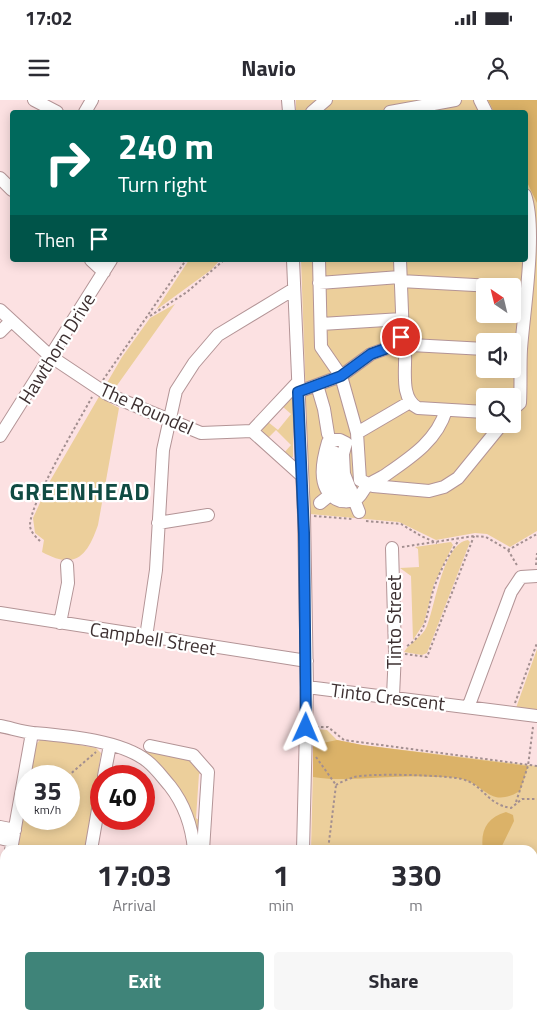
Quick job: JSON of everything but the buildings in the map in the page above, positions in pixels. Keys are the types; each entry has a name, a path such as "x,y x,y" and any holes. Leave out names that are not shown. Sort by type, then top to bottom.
{"street":[{"path":"34,100 53,110"},
{"path":"314,110 326,100"},
{"path":"402,110 455,100"},
{"path":"0,178 10,188"},
{"path":"528,218 530,226 528,257"},
{"path":"93,262 104,272"},
{"name":"Hawthorn Drive","path":"0,436 110,262"},
{"path":"293,262 297,388 304,515 308,686 303,845"},
{"path":"319,262 324,354 341,376 357,433 358,474 360,480 367,485 429,490 444,488 458,478 495,433"},
{"path":"400,262 402,319 406,345 406,391 410,402 418,408 476,412"},
{"path":"520,333 528,262"},
{"path":"320,283 400,279 476,285"},
{"path":"521,288 526,288"},
{"path":"146,637 156,570 163,450 168,420 176,392 184,376 218,335 294,289"},
{"name":"The Roundel","path":"0,310 50,356 97,388 168,420 211,434 252,431"},
{"path":"321,324 402,319"},
{"path":"0,332 11,321"},
{"path":"301,475 252,431 297,388 317,385 341,376 371,354 393,346 397,338 406,345 476,349"},
{"path":"317,385 331,446 334,482 340,489 340,499"},
{"path":"357,433 410,402"},
{"path":"320,503 340,499 397,467 427,443 442,422 446,410"},
{"path":"331,446 322,475 340,499"},
{"path":"158,523 208,515"},
{"name":"Tinto Street","path":"392,548 395,652 393,696"},
{"path":"60,623 68,583 66,565"},
{"path":"521,577 537,576"},
{"name":"Tinto Crescent","path":"469,705 510,592 521,577"},
{"name":"Campbell Street","path":"0,613 307,662"},
{"name":"Tinto Crescent","path":"308,686 469,705 536,716"},
{"path":"0,726 32,733 108,744 130,750 147,761 162,775 178,796 185,813 193,845"},
{"path":"9,840 32,733"},
{"path":"105,765 108,744"},
{"path":"150,746 193,755 208,772 203,845"},
{"path":"0,827 9,840"},
{"path":"92,845 94,830"}],"path":[{"path":"40,541 31,530 30,525 35,505 97,388 185,262"},
{"path":"148,317 187,292 222,262"},
{"path":"304,515 401,524 421,536 437,542"},
{"path":"508,550 537,534"},
{"path":"392,548 459,540 474,536 486,537 508,550 518,567 521,577"},
{"path":"395,652 427,658 474,536"},
{"path":"395,652 412,643 422,630 435,585 459,540"},
{"path":"512,712 537,643"},
{"path":"336,785 354,777 420,776 456,778 475,785 497,806 511,808 516,802 528,766 536,716"},
{"path":"306,728 328,727 344,740 537,766"},
{"path":"80,766 108,744"},
{"path":"306,746 318,758 336,785 329,845"},
{"path":"516,802 537,799"}],"shaded area":[{"path":"296,100 537,100 537,531 510,547 487,534 475,533 436,540 399,522 310,514 301,262 528,262 528,110 296,110"},
{"path":"488,100 537,100 537,203 528,184 528,110 493,110"},
{"path":"188,262 218,262 211,270 156,310"},
{"path":"175,304 113,391 108,402 119,408 98,525 94,536 84,552 71,560 63,560 42,552 44,540 35,533 33,518 50,481 122,357 150,318"},
{"path":"289,397 293,397 293,457 288,458 283,454 291,445 276,430 267,439 262,430 268,422 278,430 291,414 282,406"},
{"path":"468,540 470,542 427,653 422,655 404,652 422,634 427,626 441,577 452,552 459,544"},
{"path":"451,542 453,545 434,584 424,623 413,640 411,576 400,568 419,567 418,549 415,547"},
{"path":"537,649 537,710 516,708"},
{"path":"314,729 327,730 337,740 362,745 537,766 537,845 311,845"},
{"path":"42,738 96,748 101,753 99,765 90,765 90,824 87,845 19,845 21,830 80,830 80,765 32,765 35,745"},
{"path":"337,740 362,745 528,766 520,791 502,798 489,794 470,782 455,778 420,776 328,779 313,777 313,745"},
{"path":"147,749 170,757 173,754 192,757 201,773 199,774 196,818 200,821 199,834 190,810 179,789 164,770 145,752"},
{"path":"506,812 513,815 514,821 502,845 482,845 486,826 499,814"}],"district":[{"name":"GREENHEAD","path":"80,491"}],"route":[{"path":"306,728 308,686 298,392 341,376 371,354 393,346 397,338 401,337"}]}
